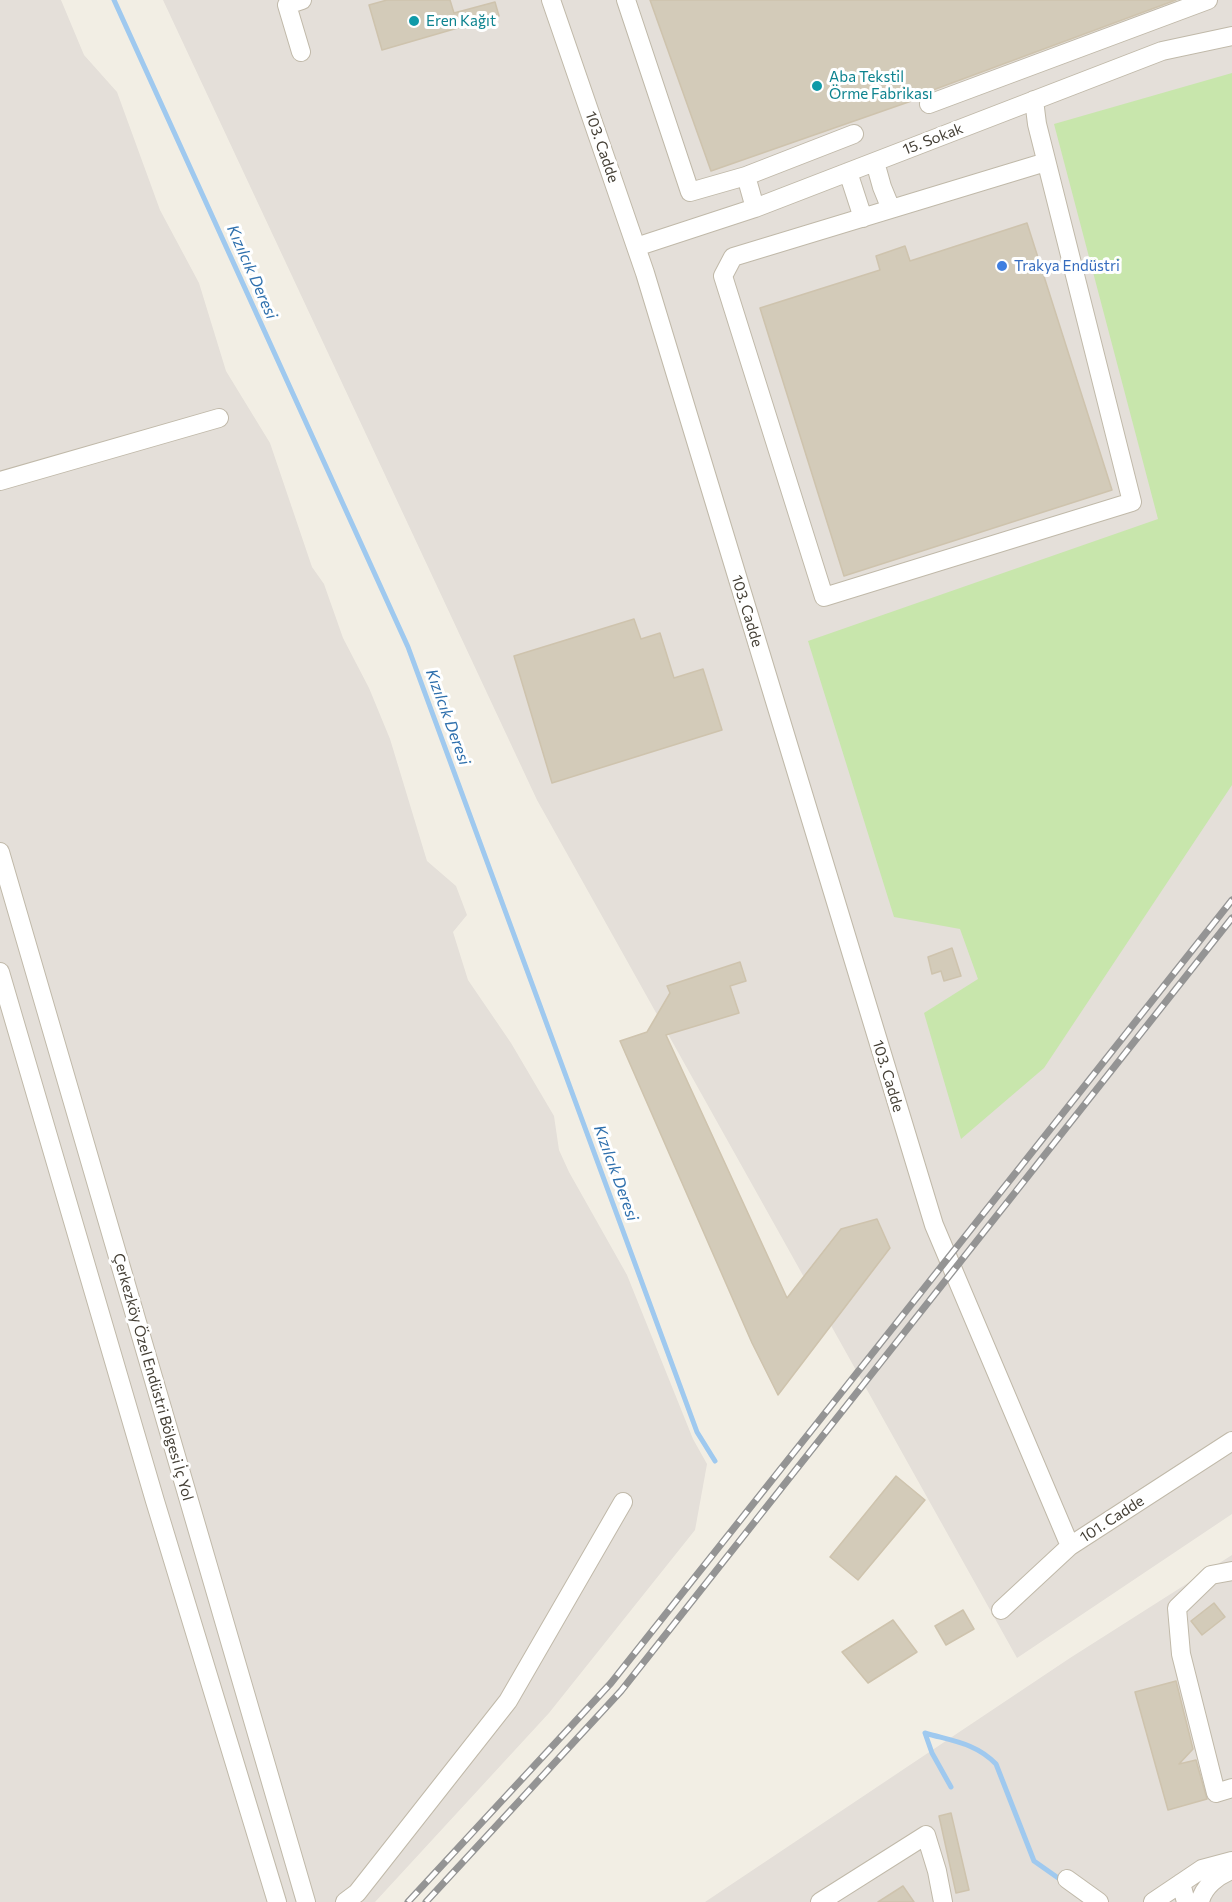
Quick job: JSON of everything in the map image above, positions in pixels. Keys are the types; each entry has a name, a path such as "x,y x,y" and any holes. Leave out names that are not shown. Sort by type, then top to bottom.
{"street":[{"path":"301,52 286,5 302,0"},
{"name":"103. Cadde","path":"551,0 636,247 934,1225 1070,1546"},
{"path":"626,0 690,192 746,176 854,134"},
{"path":"928,104 1208,0"},
{"name":"15. Sokak","path":"636,247 755,208 1162,51 1232,36"},
{"path":"1034,100 1046,162 1132,502 824,597 723,276 733,257 1046,162"},
{"path":"875,162 891,209"},
{"path":"848,172 863,218"},
{"path":"746,176 755,208"},
{"path":"0,481 219,418"},
{"name":"Çerkezköy Özel Endüstri Bölgesi İç Yol","path":"0,852 306,1902"},
{"path":"0,972 155,1502 277,1902"},
{"name":"101. Cadde","path":"1001,1610 1070,1546 1232,1441"},
{"path":"345,1902 357,1893 508,1701 623,1502"},
{"path":"1232,1571 1211,1575 1177,1608 1181,1654 1216,1793 1232,1788"},
{"path":"820,1902 926,1835 937,1871 943,1902"},
{"path":"1153,1902 1202,1869 1232,1861"},
{"path":"1200,1902 1202,1894 1216,1878 1232,1870"},
{"path":"1067,1879 1099,1902"},
{"path":"1181,1883 1186,1902"}],"shaded area":[{"path":"0,0 61,0 84,55 117,92 160,210 199,283 226,371 270,443 312,567 324,584 343,638 369,688 390,739 427,861 456,886 467,915 453,932 468,980 511,1043 554,1116 559,1150 627,1275 693,1439 707,1464 695,1530 549,1713 375,1902 0,1902"},
{"path":"163,0 1232,0 1232,1514 1017,1658 537,800"},
{"path":"1232,1555 1232,1902 705,1902 1070,1658"}],"green space":[{"path":"1232,73 1232,785 1044,1068 961,1139 924,1013 978,979 960,929 894,917 808,641 1158,519 1054,124"}],"building":[{"name":"Eren Kağıt","path":"387,0 450,0 454,13 495,2 499,16 382,50 369,5"},
{"name":"Aba Tekstil Örme Fabrikası","path":"650,0 1176,0 925,93 920,98 711,171"},
{"path":"1027,223 1112,490 844,576 760,308 880,270 876,256 905,246 910,261"},
{"path":"634,619 641,639 660,633 674,678 703,669 722,730 552,783 514,656"},
{"path":"952,948 961,976 944,981 941,971 932,974 928,957"},
{"path":"740,962 746,981 730,986 739,1013 666,1035 787,1298 841,1229 877,1219 890,1248 778,1395 752,1343 620,1041 647,1032 670,993 667,986"},
{"path":"896,1476 925,1500 858,1580 830,1557"},
{"path":"1214,1603 1225,1617 1202,1635 1191,1621"},
{"path":"963,1610 974,1629 946,1645 935,1626"},
{"path":"893,1620 917,1652 868,1683 842,1652"},
{"path":"1176,1681 1193,1749 1179,1764 1196,1760 1207,1799 1168,1810 1135,1692"},
{"path":"951,1813 969,1890 956,1893 939,1816"},
{"path":"903,1886 914,1902 878,1902"}],"waterway":[{"name":"Kızılcık Deresi","path":"114,0 408,647 697,1432 715,1461"},
{"path":"925,1733 972,1747 996,1764 1034,1861 1061,1880"},
{"name":"Kızılcık Deresi","path":"925,1733 932,1753 951,1787"}],"railway":[{"path":"408,1902 611,1683 1232,900"},
{"path":"426,1902 621,1691 1232,918"}],"place":[{"name":"Eren Kağıt","path":"414,21"},
{"name":"Aba Tekstil Örme Fabrikası","path":"817,86"},
{"name":"Trakya Endüstri","path":"1002,266"}]}
